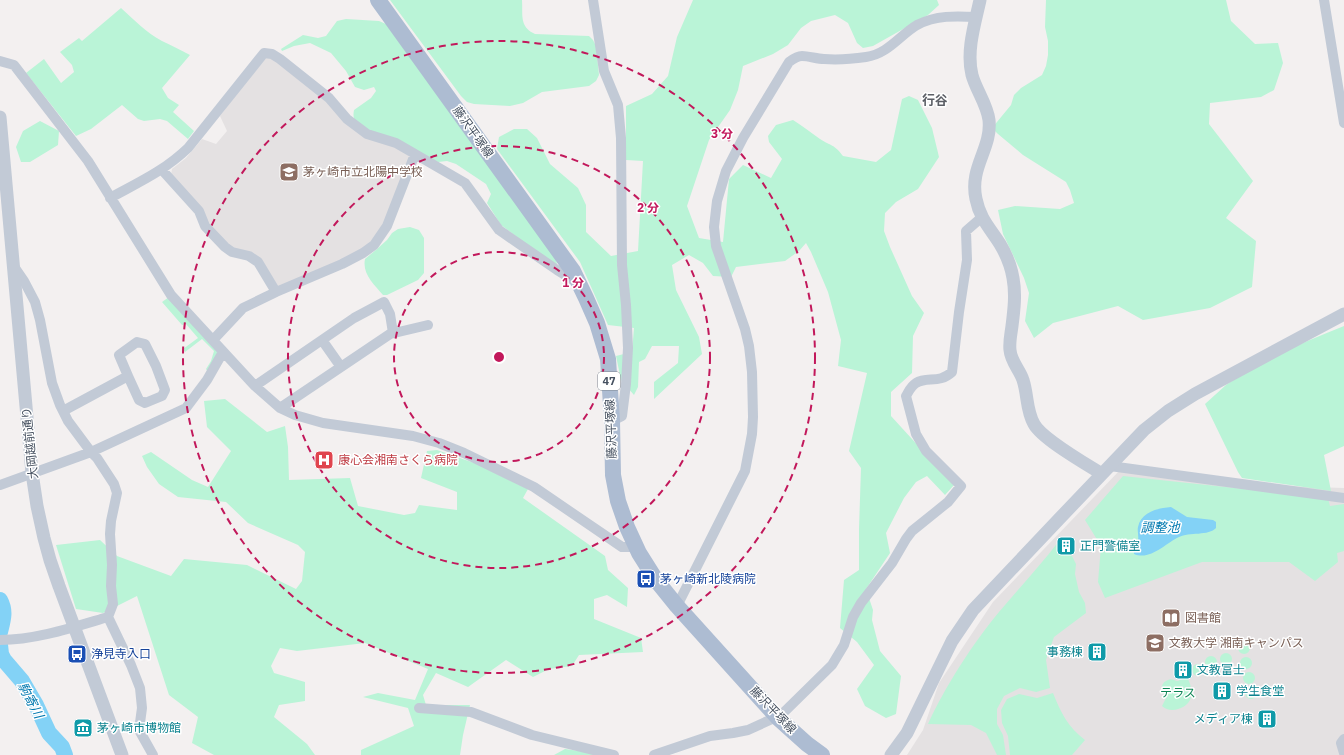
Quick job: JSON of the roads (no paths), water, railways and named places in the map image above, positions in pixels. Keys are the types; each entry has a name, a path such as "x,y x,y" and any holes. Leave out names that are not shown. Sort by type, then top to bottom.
{"main road":[{"name":"藤沢平塚線","path":"378,0 573,271 580,284 597,323 608,359 612,421 613,475 618,502 636,547 656,580 677,606 778,718 807,744 822,755"}],"street":[{"path":"593,0 604,71 618,105 621,138 622,265 626,305 627,362 622,416 612,421"},
{"path":"980,0 971,47 970,62 972,75 989,119 988,137 976,170 974,183 976,199 981,218 1000,245 1007,259 1013,278 1015,300 1010,351 1013,362 1023,379 1028,411 1034,425 1046,437 1106,470 1344,498"},
{"path":"1324,0 1344,123"},
{"path":"677,606 745,471 752,434 752,372 749,346 745,329 716,246 714,227 717,201 726,171 743,138 789,62 794,58 802,56 824,59 868,57 885,50 916,26 928,20 953,16 977,17"},
{"path":"110,198 162,170 176,160 188,148 264,53 272,54 329,98 347,119 367,134 396,143 465,183 499,230 580,284"},
{"path":"0,61 14,65 88,161 171,295 255,386 280,408 295,415 323,423 413,436 439,443 464,453 534,487 622,547 636,547"},
{"name":"大岡越前通り","path":"0,116 32,474 44,538 58,586 122,755"},
{"path":"213,340 243,308 276,292 342,264 363,253 374,245 387,226 415,154"},
{"path":"162,170 199,211 205,226 225,247 232,252 249,256 258,262 276,292"},
{"path":"654,755 710,736 748,730 772,719 778,718 832,665 844,645 853,617 861,603 892,563 912,532 948,502 960,486 926,451 916,434 906,396 911,386 917,382 946,378 952,372 967,260 966,231 981,218"},
{"path":"13,265 24,281 35,302 52,383 63,411 68,421 97,458 114,484 117,494 111,521 110,534 112,565 111,586 113,604 108,617 131,665 140,688 142,708 139,730 153,755"},
{"path":"255,386 354,318 384,302 390,314 393,332"},
{"path":"891,755 907,733 952,641 973,610 1144,430 1168,411 1195,394 1344,314"},
{"path":"280,408 393,332 428,325"},
{"path":"322,340 341,367"},
{"path":"137,342 144,344 156,366 165,390 162,396 145,403 138,400 128,376 118,355 137,342"},
{"path":"0,485 91,452 186,408 207,380 223,352"},
{"path":"63,411 128,376"},
{"path":"1,640 16,640 32,637 108,617"},
{"path":"419,708 471,712 532,735 614,755"},
{"path":"1344,739 1341,743 1344,753"}],"water":[{"name":"調整池","path":"1171,507 1187,517 1213,520 1216,522 1216,528 1209,532 1179,537 1158,550 1146,555 1140,556 1134,554 1134,548 1138,542 1138,527 1146,514 1161,508"}],"waterway":[{"name":"駒寄川","path":"0,600 3,608 3,620 0,632"},
{"name":"駒寄川","path":"0,645 1,654 4,660 22,681 36,705 49,733 62,747 65,755"}],"place":[{"name":"茅ヶ崎市立北陽中学校","path":"289,172"},
{"name":"康心会湘南さくら病院","path":"324,460"},
{"name":"正門警備室","path":"1066,546"},
{"name":"茅ヶ崎新北陵病院","path":"646,579"},
{"name":"図書館","path":"1171,618"},
{"name":"文教大学 湘南キャンパス","path":"1155,643"},
{"name":"事務棟","path":"1097,652"},
{"name":"浄見寺入口","path":"77,654"},
{"name":"文教富士","path":"1183,670"},
{"name":"学生食堂","path":"1222,691"},
{"name":"メディア棟","path":"1267,719"},
{"name":"茅ヶ崎市博物館","path":"83,728"}],"district":[{"name":"行谷","path":"935,100"}],"park label":[{"name":"テラス","path":"1178,693"}]}
